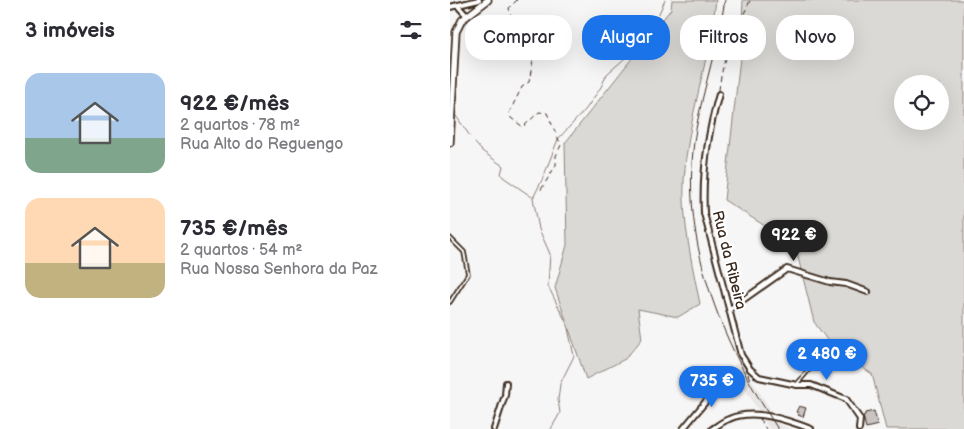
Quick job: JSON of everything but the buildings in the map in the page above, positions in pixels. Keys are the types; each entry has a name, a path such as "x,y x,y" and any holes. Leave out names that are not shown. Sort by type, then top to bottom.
{"main road":[{"path":"468,15 488,0"},
{"path":"450,143 456,32 465,18"}],"street":[{"path":"450,7 479,0"},
{"path":"457,5 466,15"},
{"name":"Rua da Ribeira","path":"719,94 709,127 703,205 710,242 730,309 741,355 750,369"},
{"path":"730,309 787,269 830,282 846,284 868,292"},
{"path":"750,369 758,377 811,386 846,399 860,419 859,429"},
{"path":"682,429 721,383 732,376"},
{"path":"494,429 505,395 506,383"},
{"path":"712,429 729,419 740,416 758,416 789,421 811,429"}],"lane":[{"path":"450,238 464,252 468,274 450,302"},
{"path":"797,385 822,353"}],"path":[{"path":"517,0 509,8 510,19 514,30 532,51 533,60 529,82 522,87 509,113 511,118 523,127 539,112 547,113 561,145 556,156 556,164 539,193"},
{"path":"719,94 723,68 734,33 747,11 750,0"},
{"path":"750,369 747,371 750,380"},
{"path":"758,416 766,429"}],"shaded area":[{"path":"672,0 716,0 714,15 680,15 680,60 706,60 689,135 684,180 686,227 700,304 678,317 638,309 642,339 625,359 586,379 555,288 567,245 565,143 631,60 670,60 670,15 666,15 671,9"},
{"path":"743,0 964,0 964,429 886,429 872,374 833,348 814,322 795,245 724,200 740,60 766,60 766,15 742,15"},
{"path":"740,361 780,425 791,429 769,429 732,367"}],"waterway":[{"path":"551,429 560,413 558,400 560,384 574,356 567,324 548,286 550,254 539,229 533,198 558,139 586,109 601,87 607,74 648,38 665,0"},
{"path":"456,116 470,136"},
{"path":"475,143 482,151 503,166 501,174 503,177 532,197"}],"railway":[{"path":"725,0 696,129 692,169 693,209 698,248 708,286 722,324 738,360 778,429"}]}
